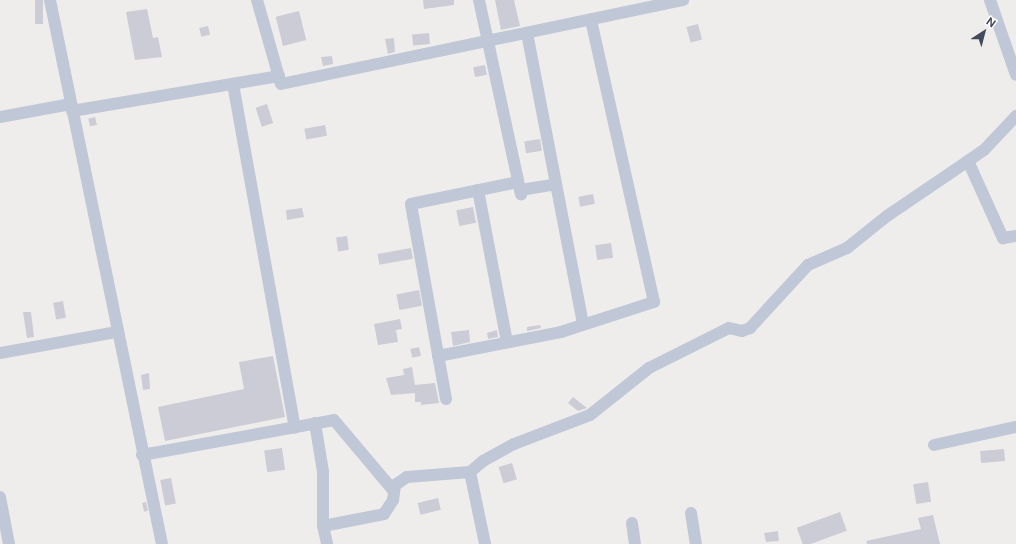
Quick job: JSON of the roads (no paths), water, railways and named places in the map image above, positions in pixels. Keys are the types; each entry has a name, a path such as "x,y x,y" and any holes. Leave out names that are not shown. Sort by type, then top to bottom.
{"street":[{"path":"50,0 142,455 162,544"},
{"path":"257,0 281,84 683,0"},
{"path":"479,0 520,189"},
{"path":"990,0 1016,75"},
{"path":"438,356 561,332 654,302 591,19"},
{"path":"527,33 583,325"},
{"path":"0,117 233,84 279,76"},
{"path":"233,84 295,427"},
{"path":"323,526 384,514 393,500 393,490 395,485 407,477 470,472 483,461 514,444 590,415 649,368 729,328 742,331 750,328 808,265 847,248 887,216 984,150 1016,116"},
{"path":"968,161 1003,238 1016,236"},
{"path":"446,399 411,204 478,190 520,189 556,184"},
{"path":"478,190 507,342"},
{"path":"0,353 117,332"},
{"path":"142,455 334,420 393,490"},
{"path":"315,423 323,472 323,526 327,544"},
{"path":"934,445 1016,427"},
{"path":"470,472 485,544"},
{"path":"0,497 9,544"},
{"path":"691,513 696,544"},
{"path":"632,523 635,544"}]}
